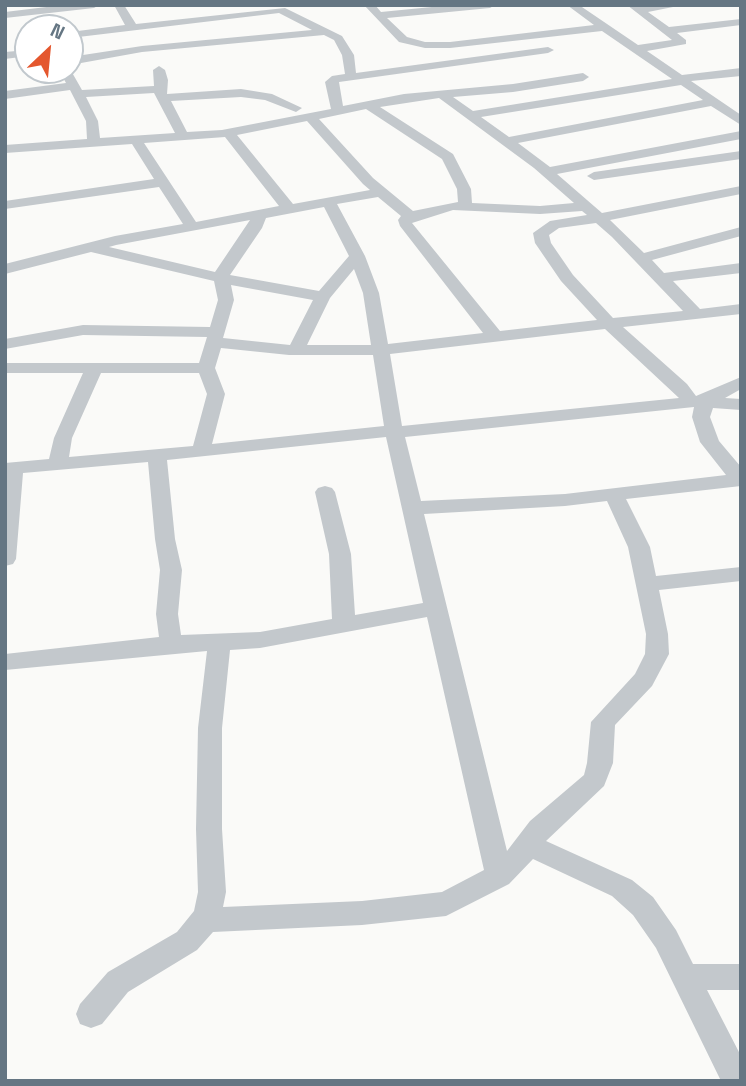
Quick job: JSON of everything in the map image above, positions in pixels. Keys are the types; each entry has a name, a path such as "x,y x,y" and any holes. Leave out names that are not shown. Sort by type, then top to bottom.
{"street":[{"path":"5,15 25,9 94,5"},
{"path":"119,5 132,27"},
{"path":"369,5 406,42 440,46 466,39 529,36 605,27"},
{"path":"379,15 440,15 489,5"},
{"path":"572,5 741,121"},
{"path":"635,8 678,5"},
{"path":"84,33 278,8 338,38 345,47 351,76"},
{"path":"635,8 680,39 681,43 637,49"},
{"path":"668,31 741,22"},
{"path":"84,59 142,49 324,32"},
{"path":"529,36 606,94"},
{"path":"338,113 331,82 351,76 557,57"},
{"path":"159,70 162,80 160,93 183,137"},
{"path":"472,115 741,72"},
{"path":"5,149 228,133 441,94 513,88 583,77"},
{"path":"73,84 92,121 94,142"},
{"path":"5,95 76,90 241,93 268,97 296,108"},
{"path":"441,94 509,141 552,177 642,258 696,314"},
{"path":"509,141 715,102"},
{"path":"370,106 449,157 464,189 465,205"},
{"path":"311,118 381,192 411,217"},
{"path":"228,133 289,209"},
{"path":"552,177 741,135"},
{"path":"135,139 192,226"},
{"path":"552,177 741,155"},
{"path":"5,205 162,182"},
{"path":"740,479 726,464 705,432 698,402 609,324 567,278 543,243 541,233 555,224 741,190"},
{"path":"6,269 88,247 381,192"},
{"path":"328,201 357,256 371,293 394,432 499,876"},
{"path":"496,338 405,222 411,217 437,208 465,205 540,210 585,207"},
{"path":"201,450 216,394 206,368 226,300 221,277 255,228 260,214"},
{"path":"642,258 741,231"},
{"path":"88,247 323,297"},
{"path":"296,350 323,297 357,256"},
{"path":"663,278 741,268"},
{"path":"5,344 83,330 216,337 296,350 380,350 741,309"},
{"path":"5,368 206,368"},
{"path":"57,466 66,429 94,368"},
{"path":"698,402 741,382"},
{"path":"5,559 10,469 363,432 394,432 698,402 741,405"},
{"path":"157,454 165,539 171,570 167,614 171,644"},
{"path":"412,508 565,500 740,479"},
{"path":"325,492 340,554 344,624"},
{"path":"204,920 362,913 446,904 499,876 540,829 595,779 600,762 603,722 644,680 657,654 657,634 639,547 613,493"},
{"path":"646,584 741,574"},
{"path":"5,662 171,644 260,640 436,608"},
{"path":"91,1014 118,982 187,941 204,920 212,892 209,829 211,728 219,643"},
{"path":"528,845 622,888 643,906 685,977 737,1081"},
{"path":"685,977 741,977"}]}
